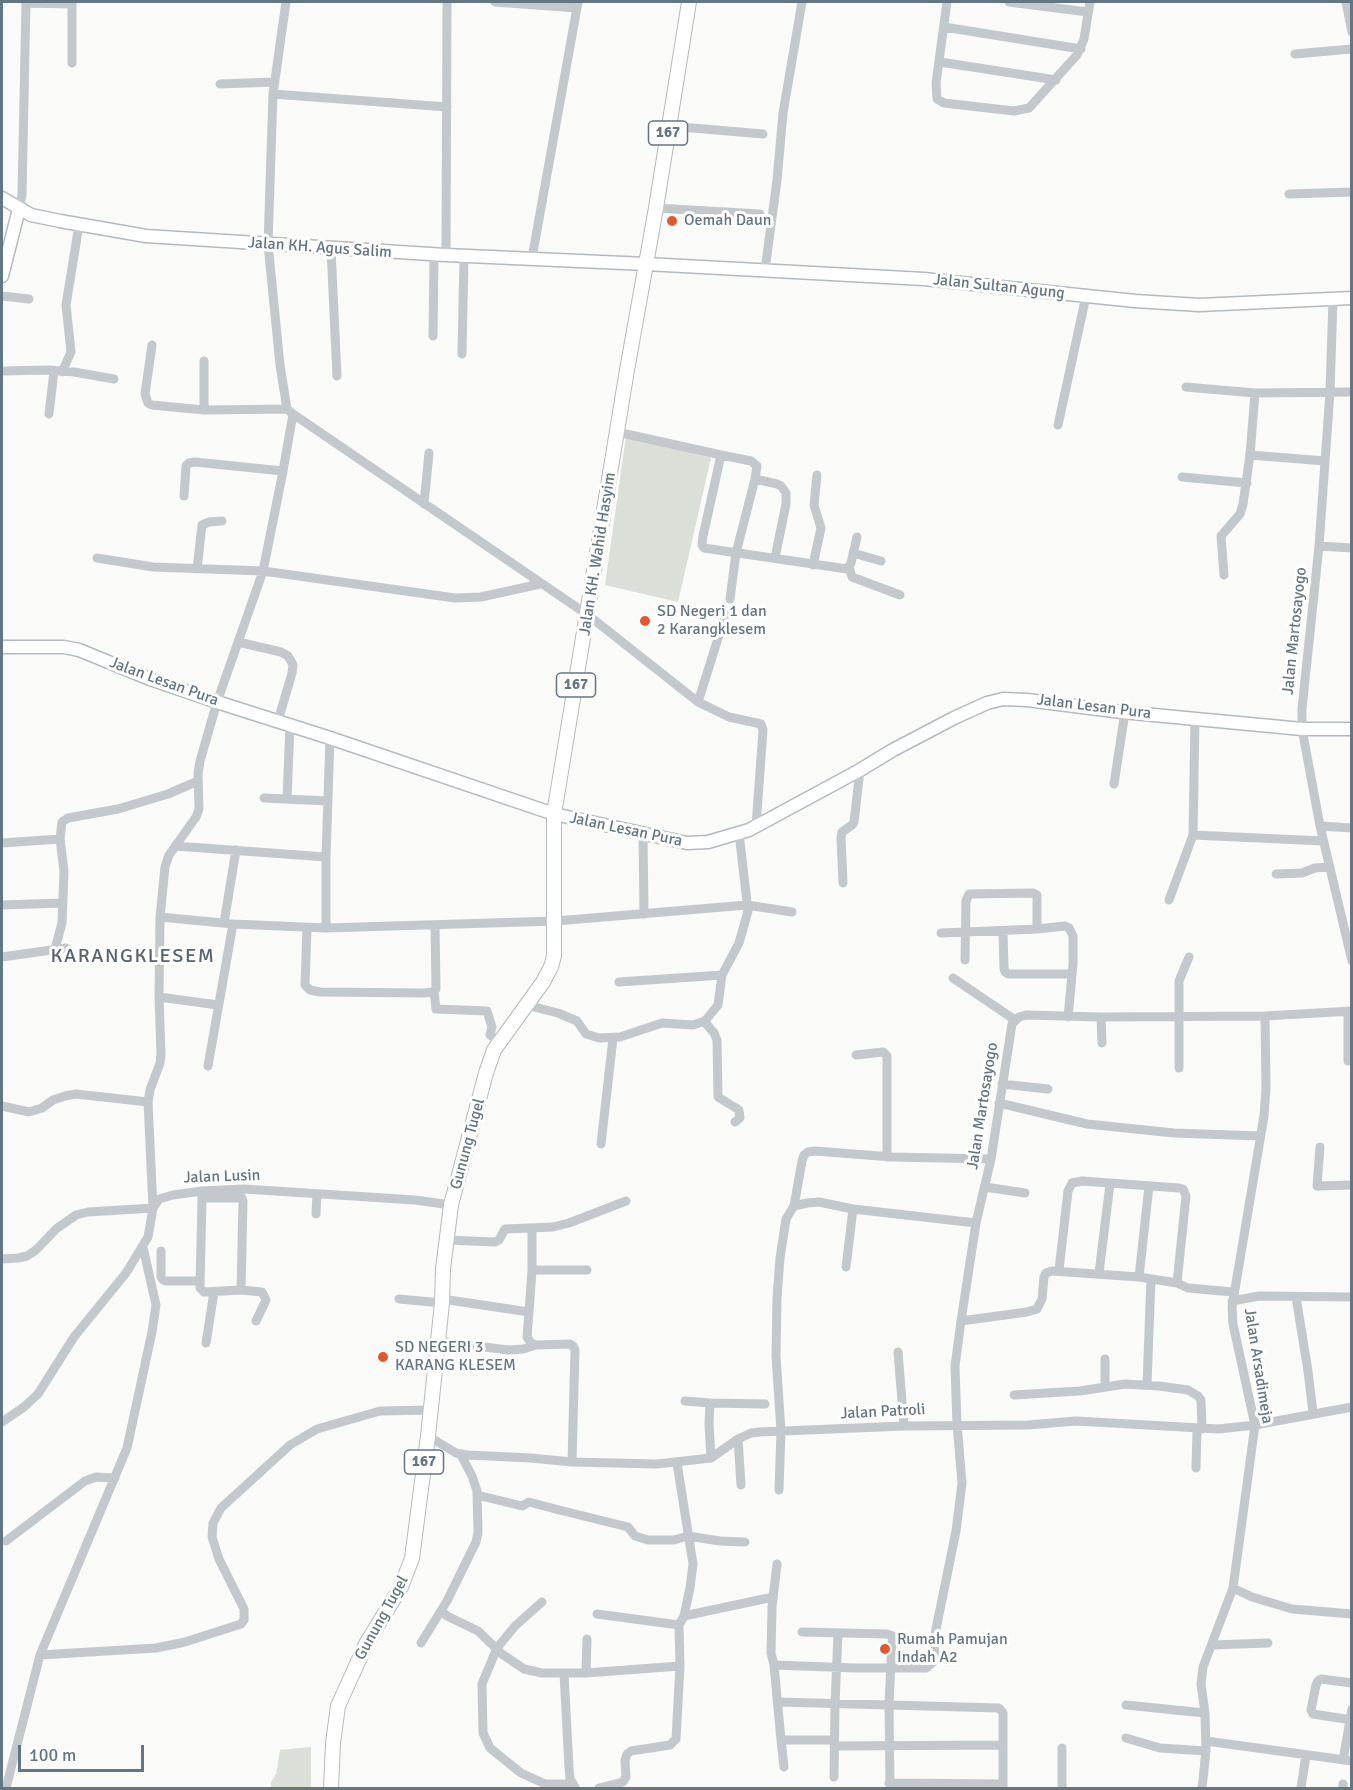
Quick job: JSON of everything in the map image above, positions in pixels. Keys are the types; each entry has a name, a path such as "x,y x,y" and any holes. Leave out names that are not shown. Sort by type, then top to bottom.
{"main road":[{"name":"Jalan KH. Wahid Hasyim","path":"482,1090 490,1058 499,1041 543,982 554,956 556,921 554,814 689,2"},
{"name":"Gunung Tugel","path":"331,1788 333,1743 338,1706 366,1644 401,1587 410,1566 428,1436 451,1205 482,1090"}],"street":[{"path":"2,276 22,195 26,2 72,4 72,63"},
{"path":"2,1422 38,1394 74,1337 126,1273 150,1231 153,1208 148,1102 160,1063 160,917 166,859 198,812 200,761 217,702 263,571 284,471 290,411 280,365 268,244 273,94 286,2"},
{"path":"433,336 440,255 447,107 447,2"},
{"path":"495,2 578,4 532,258"},
{"path":"765,270 783,113 802,2"},
{"path":"947,2 936,83 937,99 944,103 1014,111 1029,108 1081,49 1090,2"},
{"path":"1009,2 1088,12"},
{"path":"1346,2 1352,32"},
{"path":"944,27 1081,49"},
{"path":"1295,54 1352,49"},
{"path":"940,62 1056,80"},
{"path":"220,84 275,82"},
{"path":"273,94 447,107"},
{"path":"669,126 763,134"},
{"path":"1289,194 1352,192"},
{"name":"Jalan KH. Agus Salim","path":"2,198 31,215 146,236 331,249 646,264"},
{"path":"656,208 760,214"},
{"path":"49,414 58,371 71,352 66,305 79,225"},
{"path":"331,249 337,376"},
{"path":"462,354 464,256"},
{"name":"Jalan Sultan Agung","path":"646,264 950,281 1086,296 1199,305 1352,298"},
{"path":"2,296 29,299"},
{"path":"1058,426 1086,296"},
{"name":"Jalan Martosayogo","path":"1333,299 1330,392 1319,546 1302,729 1323,840 1352,961"},
{"path":"152,345 145,394 148,403 204,410 290,411 588,615 698,702 729,717 761,724 756,826"},
{"path":"204,362 204,410"},
{"path":"2,371 58,371 114,379"},
{"path":"1186,387 1255,393 1352,392"},
{"path":"1224,575 1221,536 1240,514 1250,455 1255,393"},
{"path":"618,432 754,463 757,466 736,552 730,599"},
{"path":"424,504 429,453"},
{"path":"721,455 702,545 707,549 813,565 842,569 849,567"},
{"path":"1250,455 1325,461"},
{"path":"184,496 186,466 189,463 284,471"},
{"path":"813,565 821,528 814,505 817,475"},
{"path":"1182,477 1246,483"},
{"path":"755,479 777,484 786,493 786,504 775,558"},
{"path":"196,568 202,525 222,521"},
{"path":"856,537 849,567 852,577 900,595"},
{"path":"1319,546 1352,548"},
{"path":"853,553 881,561"},
{"path":"97,558 153,567 263,571 455,598 481,597 540,584"},
{"path":"698,702 726,613"},
{"path":"238,642 281,652 291,661 292,673 278,721"},
{"name":"Jalan Lesan Pura","path":"2,647 71,648 217,702 554,814 695,844 739,833 756,826 860,770 892,750 978,706 995,701 1027,699 1125,712 1302,729 1352,729"},
{"path":"1114,783 1125,712"},
{"path":"1169,900 1193,835 1195,719"},
{"path":"286,799 290,725"},
{"path":"326,928 330,738"},
{"path":"843,883 841,838 842,832 854,822 860,770"},
{"path":"55,949 62,923 64,871 60,838 61,825 68,818 118,809 168,794 198,781"},
{"path":"264,798 328,801"},
{"path":"1320,826 1352,828"},
{"path":"643,833 644,914"},
{"path":"526,1005 577,1020 582,1031 590,1037 613,1038 656,1024 693,1025 704,1022 718,1005 722,975 739,943 746,919 747,905 739,833"},
{"path":"1193,835 1323,840"},
{"path":"2,843 60,838"},
{"path":"175,846 326,857"},
{"path":"208,1066 218,1005 236,850"},
{"path":"1276,874 1302,873 1315,868 1330,867"},
{"path":"965,960 966,901 967,896 974,892 1033,893 1037,898 1037,929"},
{"path":"2,905 62,903"},
{"path":"160,917 326,928 556,921 747,905 792,912"},
{"path":"435,925 436,1009 487,1011 492,1026 490,1035 499,1041"},
{"path":"941,933 1059,926 1069,928 1073,936 1068,1017"},
{"path":"308,928 305,985 310,990 425,993 435,991"},
{"path":"1003,931 1004,968 1008,974 1072,974"},
{"path":"2,957 66,948"},
{"path":"1179,1068 1179,981 1189,957"},
{"path":"619,982 722,975"},
{"path":"952,978 1015,1020 1026,1015 1068,1017 1265,1016 1350,1011 1348,1061"},
{"path":"159,997 218,1005"},
{"name":"Jalan Arsadimeja","path":"1202,1788 1206,1746 1201,1684 1207,1655 1233,1588 1254,1425 1233,1324 1233,1297 1265,1100 1265,1016"},
{"path":"1101,1017 1102,1043"},
{"name":"Jalan Martosayogo","path":"891,1667 921,1668 930,1666 935,1658 934,1639 956,1531 962,1483 957,1424 956,1366 961,1321 976,1223 991,1159 1010,1032 1015,1020"},
{"path":"704,1022 717,1040 718,1097 739,1110 740,1118 735,1122"},
{"path":"601,1144 613,1038"},
{"path":"856,1055 883,1052 886,1056 887,1157"},
{"path":"1002,1084 1048,1089"},
{"path":"2,1106 29,1112 42,1108 59,1098 76,1094 148,1102"},
{"path":"999,1103 1087,1125 1174,1133 1260,1136"},
{"path":"1320,1147 1317,1186 1352,1185"},
{"path":"779,1490 781,1431 776,1356 777,1298 786,1219 794,1206 804,1155 815,1151 887,1157 991,1159"},
{"path":"1059,1270 1069,1187 1072,1183 1082,1181 1179,1188 1186,1193 1177,1282"},
{"path":"1099,1273 1110,1184"},
{"path":"1139,1278 1149,1186"},
{"path":"986,1187 1025,1193"},
{"name":"Jalan Lusin","path":"153,1208 159,1199 166,1197 256,1190 406,1199 451,1205"},
{"path":"316,1214 317,1194"},
{"path":"242,1290 242,1198 202,1195 200,1288 204,1292 242,1290 262,1292 266,1300 256,1321"},
{"path":"446,1240 495,1242 499,1240 505,1229 569,1223 626,1201"},
{"path":"794,1206 819,1202 853,1209 976,1223"},
{"path":"2,1259 27,1256 56,1229 76,1215 88,1212 153,1208"},
{"path":"846,1267 853,1209"},
{"path":"532,1228 532,1270 527,1337 536,1345"},
{"path":"6,1788 40,1654 128,1448 156,1313 155,1296 142,1247"},
{"path":"161,1251 163,1280 200,1281"},
{"path":"532,1270 587,1270"},
{"path":"961,1321 1037,1309 1044,1277 1052,1271 1059,1270 1177,1282 1188,1288 1233,1297 1352,1297"},
{"path":"1147,1384 1151,1279"},
{"path":"206,1343 214,1292"},
{"path":"1296,1297 1313,1413"},
{"path":"399,1299 442,1301 529,1312"},
{"path":"438,1341 508,1350 536,1345 570,1344 573,1346 575,1350 572,1462"},
{"path":"898,1352 904,1426"},
{"path":"1105,1359 1105,1386"},
{"path":"1014,1395 1080,1391 1125,1384 1147,1384 1188,1390 1198,1396 1203,1405 1196,1468"},
{"path":"685,1401 765,1404"},
{"path":"710,1403 711,1458"},
{"name":"Jalan Patroli","path":"428,1436 461,1455 572,1462 677,1463 711,1458 738,1439 751,1433 957,1424 1028,1425 1076,1421 1226,1429 1352,1407"},
{"path":"40,1654 156,1648 185,1642 241,1624 244,1620 244,1609 219,1559 212,1537 213,1523 221,1509 290,1445 317,1429 380,1411 430,1410"},
{"path":"738,1439 741,1485"},
{"path":"421,1642 455,1585 476,1542 478,1533 477,1495 472,1476 461,1455"},
{"path":"599,1788 624,1782 625,1761 627,1754 631,1751 670,1745 676,1740 680,1666 679,1625 684,1616 693,1564 677,1463"},
{"path":"6,1542 85,1481 96,1478 115,1478"},
{"path":"477,1495 522,1506 529,1502 628,1527 635,1536 648,1540 674,1540 688,1536 745,1542"},
{"path":"777,1564 771,1653 784,1767"},
{"path":"1233,1588 1292,1609 1352,1614"},
{"path":"684,1616 773,1597"},
{"path":"542,1602 515,1626 497,1648 483,1684 483,1733 490,1748 520,1773 544,1784 575,1786"},
{"path":"441,1611 478,1631 508,1659 524,1669 564,1674 680,1666"},
{"path":"597,1614 679,1625"},
{"path":"802,1632 891,1634 898,1638 934,1639"},
{"path":"834,1777 838,1633"},
{"path":"778,1702 835,1705 889,1704 999,1708 1003,1713 1003,1786 890,1786 889,1704 892,1642 898,1638"},
{"path":"586,1673 587,1639"},
{"path":"1212,1646 1268,1643"},
{"path":"774,1665 891,1667"},
{"path":"564,1674 570,1779 575,1786"},
{"path":"1351,1720 1313,1714 1311,1710 1318,1681 1322,1679 1352,1683"},
{"path":"1126,1705 1205,1713"},
{"path":"1126,1738 1160,1748 1206,1746 1347,1761 1352,1709"},
{"path":"781,1740 889,1746 1003,1745"},
{"path":"1062,1748 1062,1788"},
{"path":"1301,1788 1306,1755"}],"shaded area":[{"path":"626,436 711,458 678,602 605,585"},
{"path":"311,1747 311,1788 271,1788 280,1750"}],"place":[{"name":"Oemah Daun","path":"672,221"},
{"name":"SD Negeri 1 dan 2 Karangklesem","path":"645,621"},
{"name":"SD NEGERI 3 KARANG KLESEM","path":"383,1357"},
{"name":"Rumah Pamujan Indah A2","path":"885,1649"}],"district":[{"name":"KARANGKLESEM","path":"133,957"}]}
